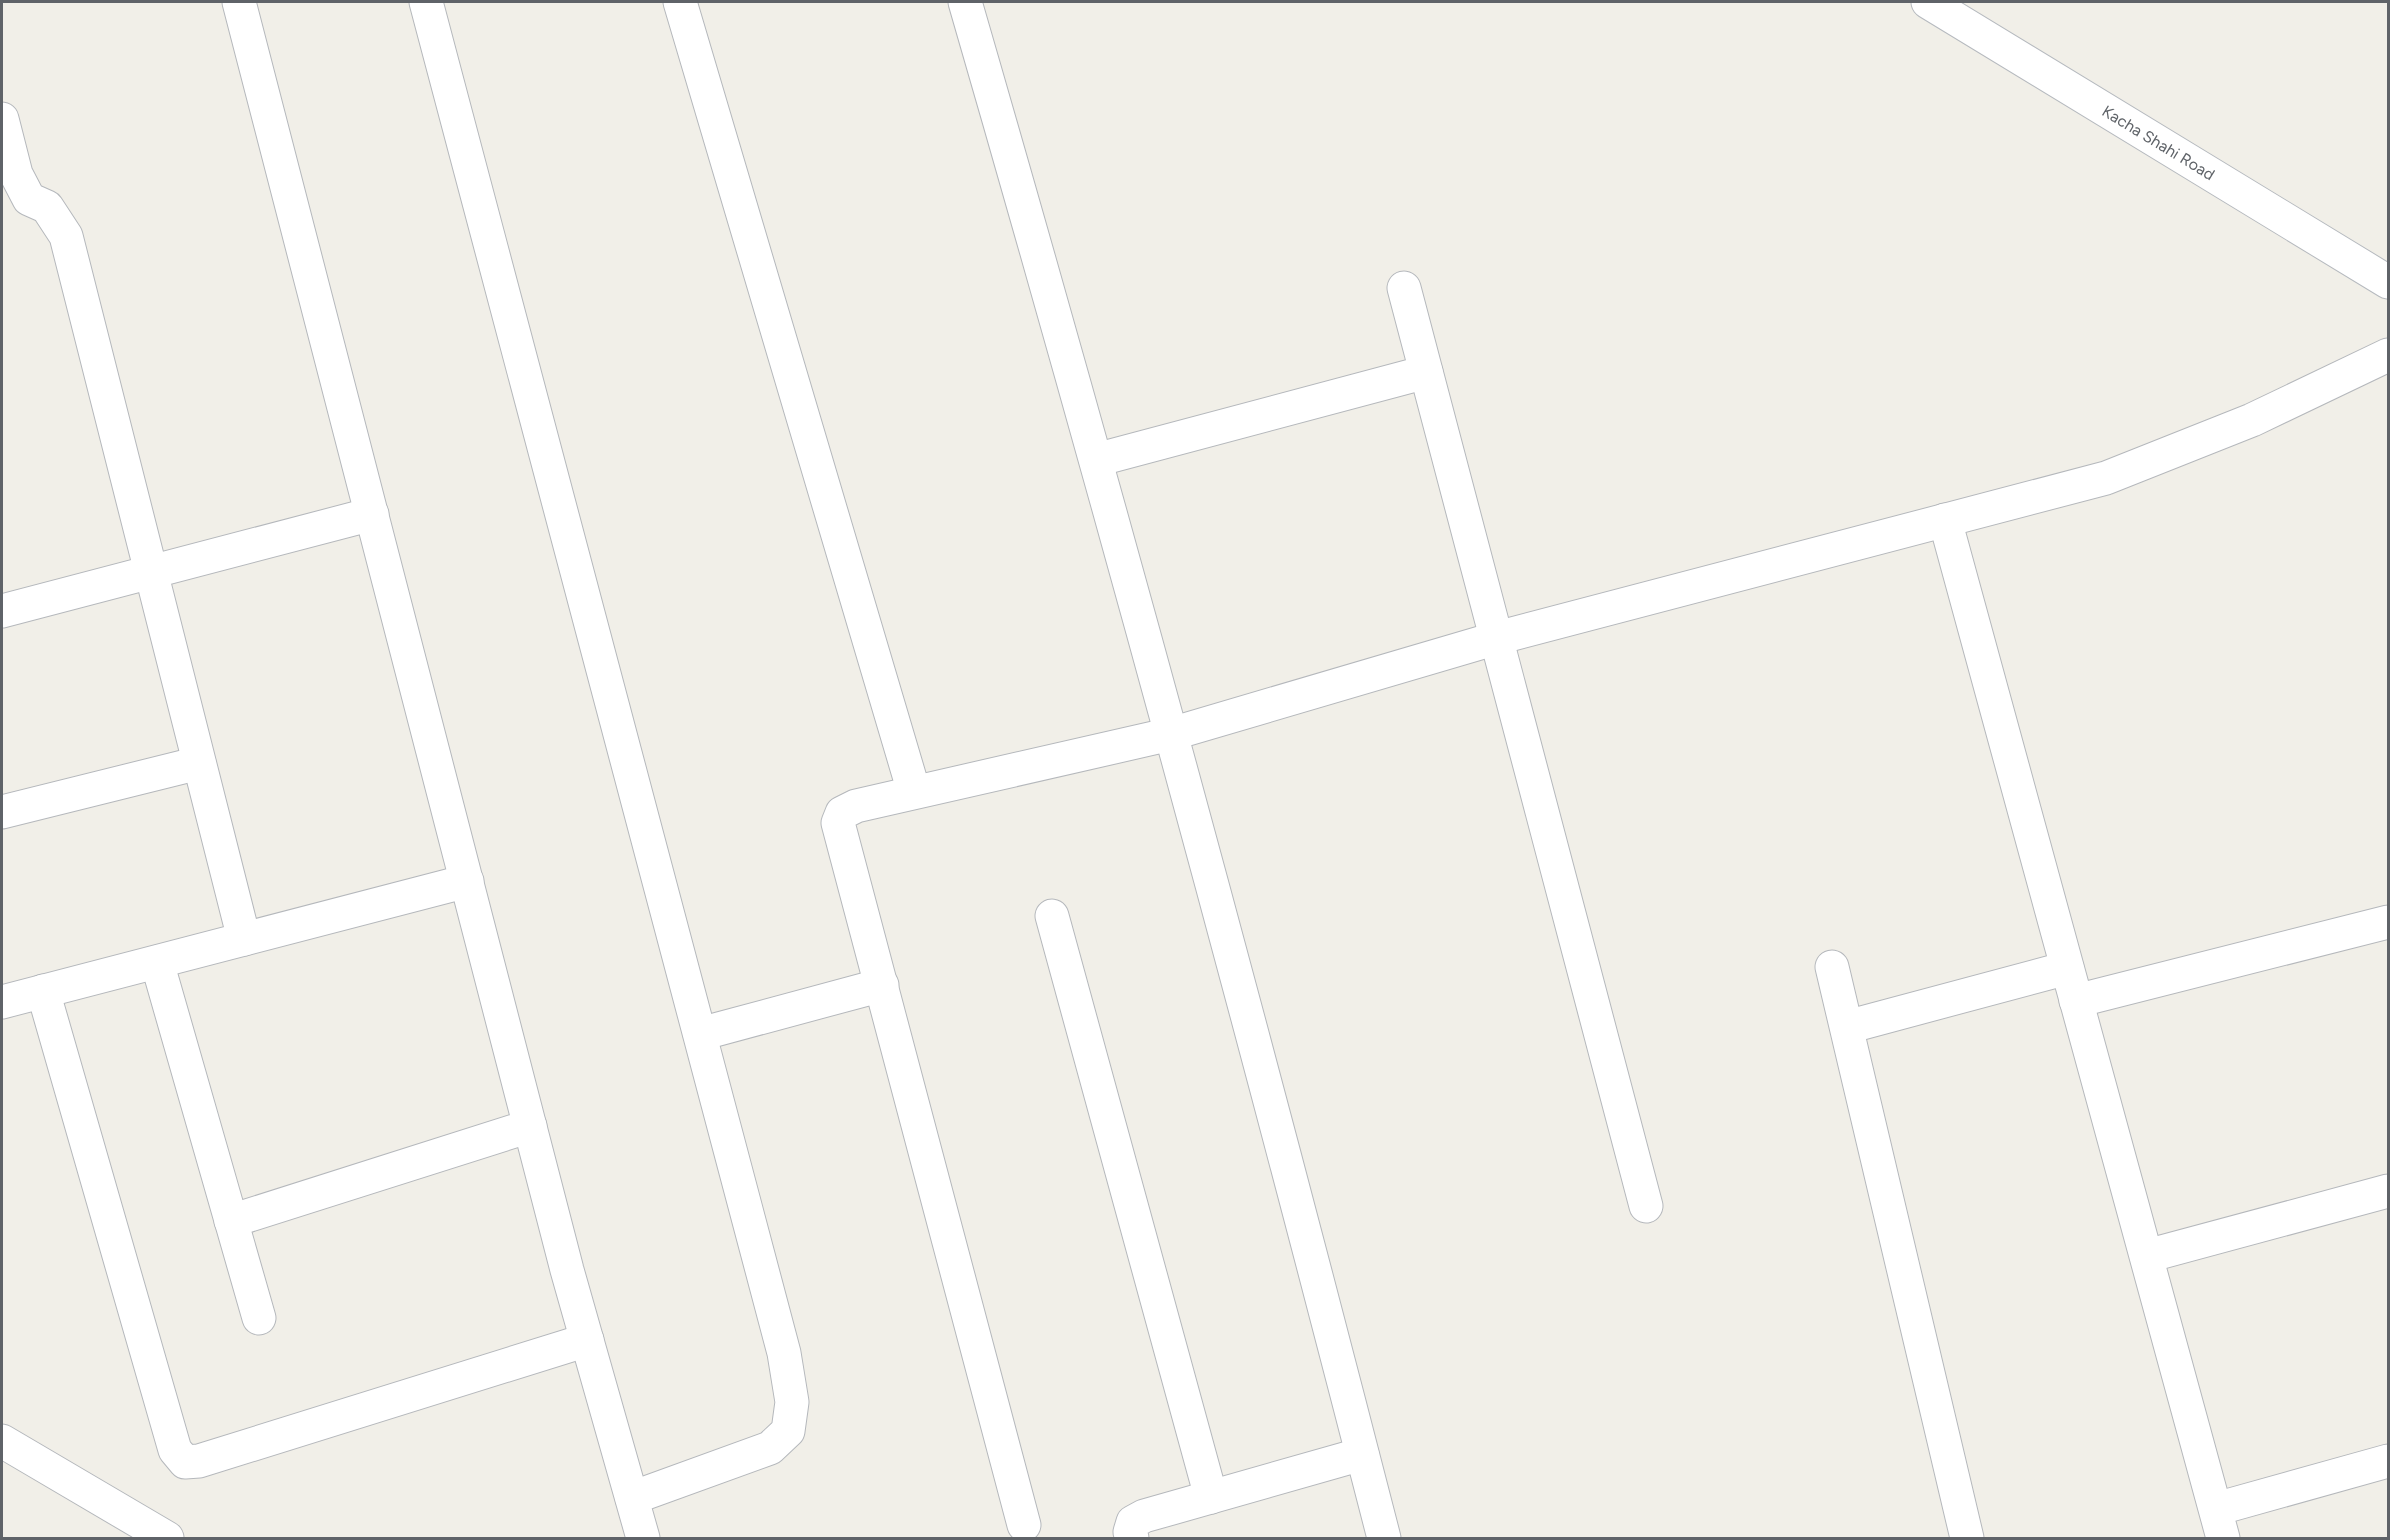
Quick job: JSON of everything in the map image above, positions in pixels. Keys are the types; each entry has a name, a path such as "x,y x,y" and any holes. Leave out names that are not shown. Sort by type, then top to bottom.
{"street":[{"path":"239,2 530,1126 632,1498 635,1536"},
{"path":"426,2 784,1353 792,1402 788,1431 770,1448 632,1498"},
{"path":"680,2 914,792"},
{"path":"965,2 1096,460 1171,734 1384,1539"},
{"name":"Kacha Shahi Road","path":"1928,2 2388,282"},
{"path":"2,119 16,174 29,199 47,207 66,236 244,939"},
{"path":"1404,288 1646,1206"},
{"path":"1024,1525 838,823 842,813 856,806 914,792 1171,734 1497,638 2106,478 2252,420 2388,355"},
{"path":"1096,460 1426,372"},
{"path":"2,611 372,514"},
{"path":"1945,520 2220,1524 2388,1461"},
{"path":"2,812 199,763"},
{"path":"2,1002 466,881"},
{"path":"1052,916 1211,1497"},
{"path":"2076,1001 2388,922"},
{"path":"157,962 259,1318"},
{"path":"1832,967 1966,1539"},
{"path":"1847,1027 2067,968"},
{"path":"700,1034 882,985"},
{"path":"43,991 175,1449 185,1462 199,1461 587,1340"},
{"path":"231,1221 530,1126"},
{"path":"2147,1256 2388,1191"},
{"path":"2,1441 167,1539"},
{"path":"1132,1539 1133,1522 1144,1516 1362,1454"}]}
